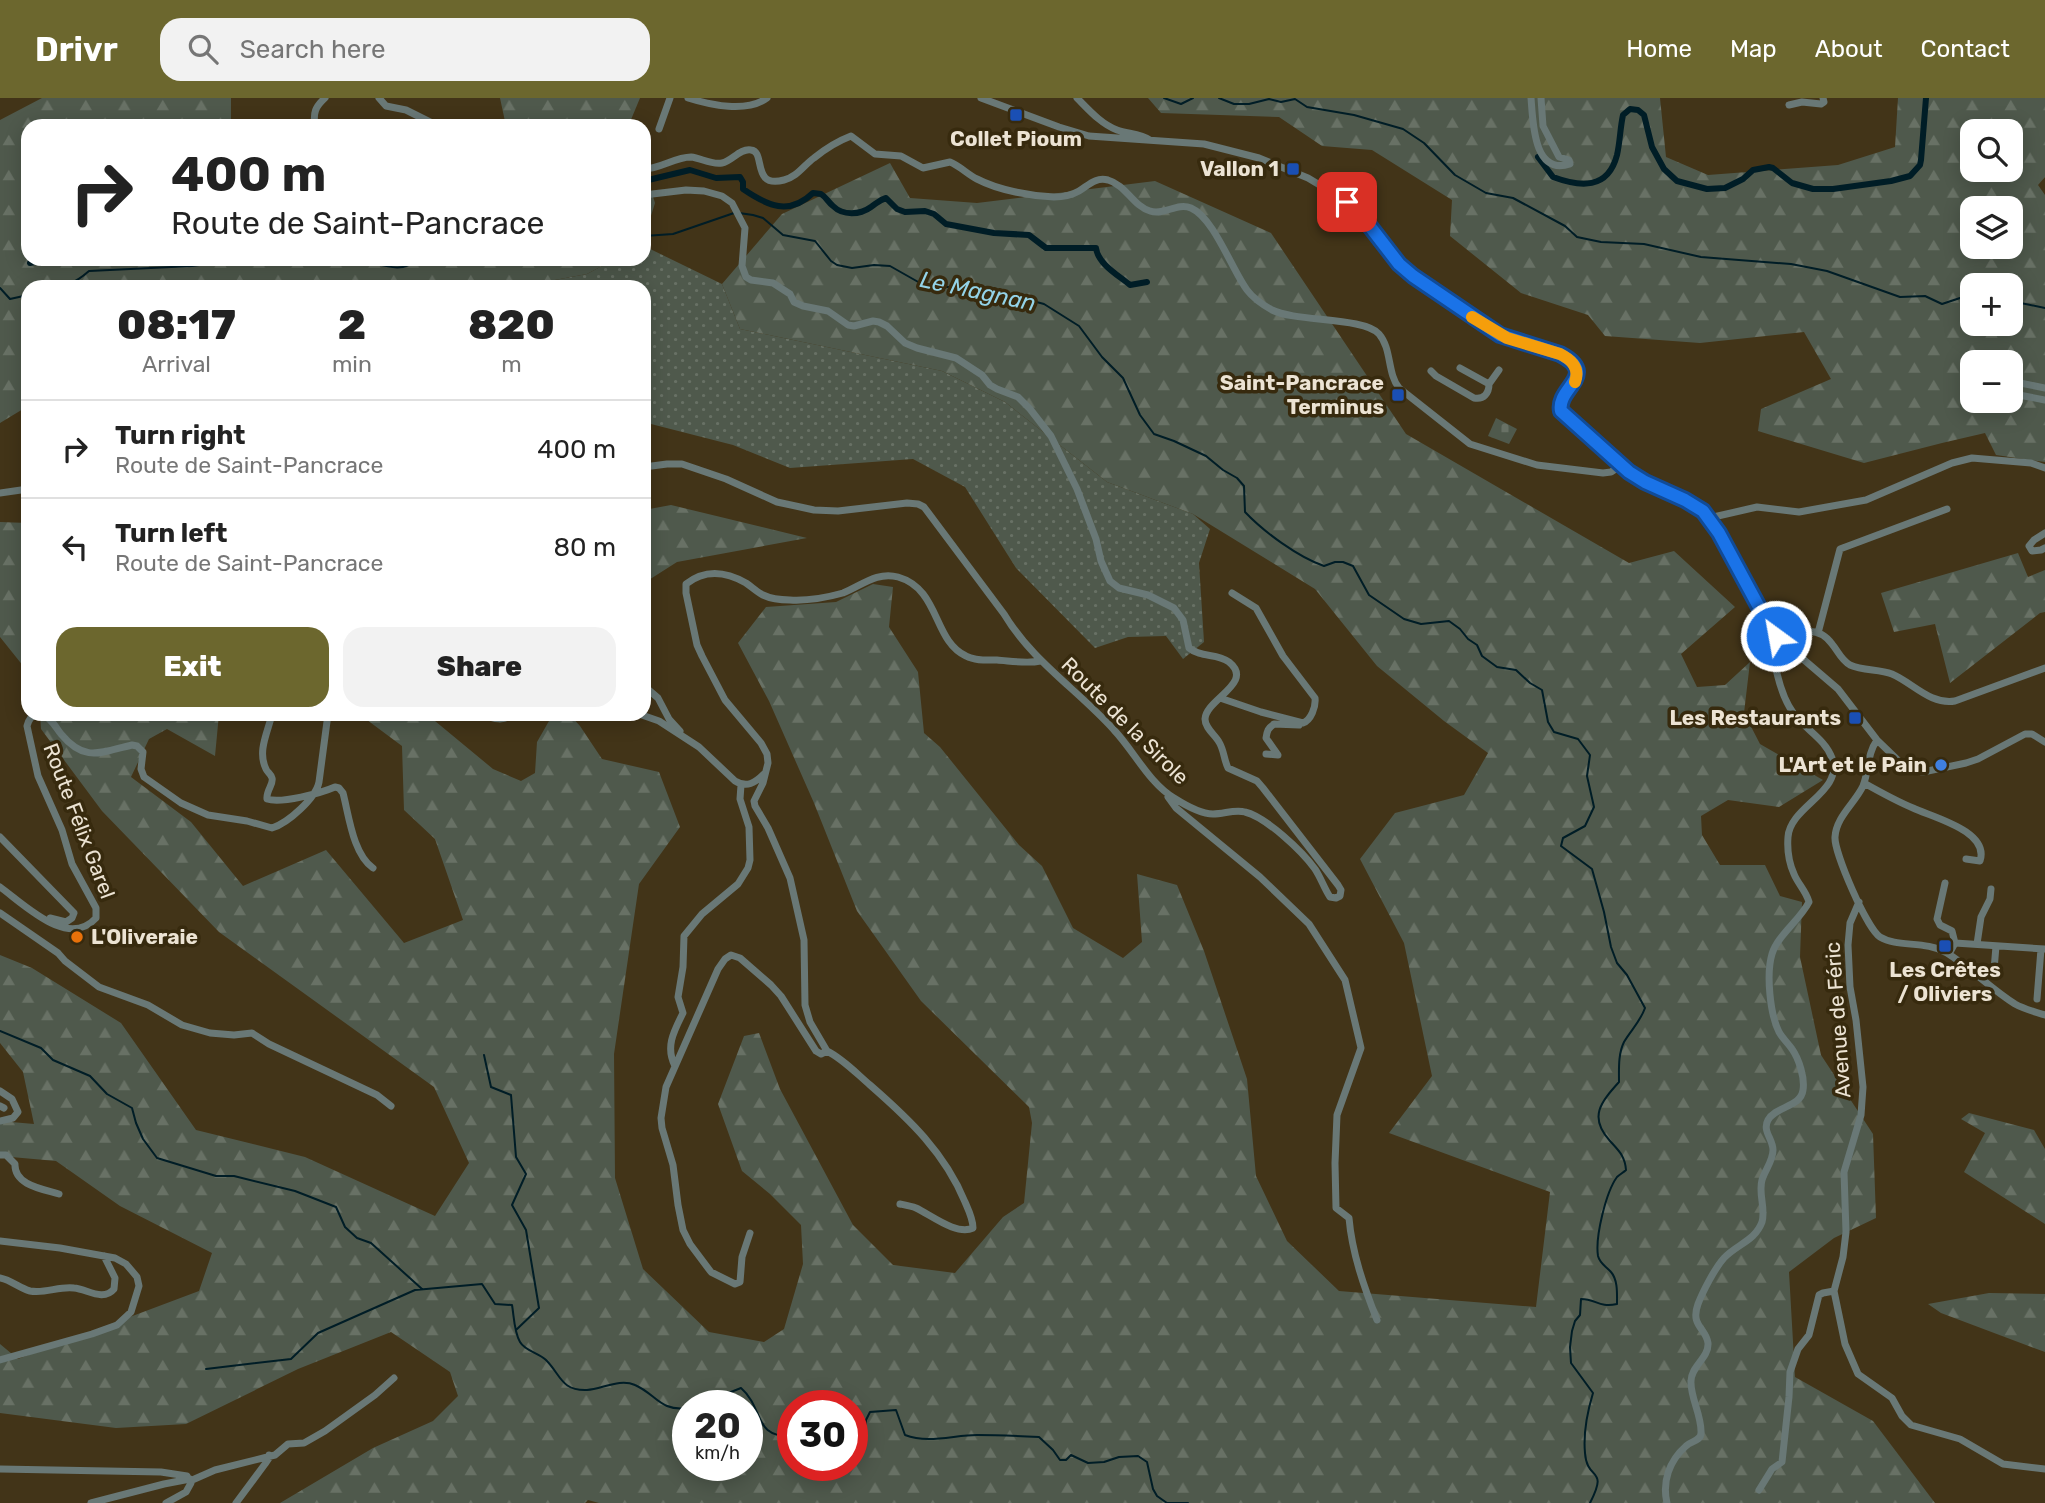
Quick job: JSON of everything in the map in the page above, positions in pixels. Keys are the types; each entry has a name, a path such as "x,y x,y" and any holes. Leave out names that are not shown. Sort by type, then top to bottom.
{"street":[{"path":"314,119 316,108 326,98"},
{"path":"379,98 386,106 406,110 424,119"},
{"path":"659,129 670,98"},
{"path":"688,98 723,107 756,104 767,98"},
{"path":"981,98 1089,136 1204,145 1252,156 1308,178 1340,198 1365,220 1399,264 1413,276 1500,335 1568,358 1574,364 1577,377 1561,398 1559,409 1620,466 1640,480 1694,505 1709,518 1757,604 1779,634 1838,689 1877,740 1905,767 1919,772 1978,759 2013,738 2025,734 2032,734 2045,742"},
{"path":"1077,98 1094,115 1114,129 1151,141"},
{"path":"1531,98 1535,142 1540,153 1550,162 1567,166 1570,164 1569,160 1559,157 1543,126 1541,98"},
{"path":"1789,105 1802,102 1821,104 1824,102 1823,98"},
{"path":"651,169 687,158 719,164 750,149 758,155 764,177 782,181 795,175 817,155 851,136 875,154 901,156 923,168 944,162 952,163 981,181 1025,192 1062,196 1077,192 1096,180 1107,180 1118,185 1147,211 1160,213 1185,206 1198,212 1218,239 1249,293 1274,311 1367,327 1377,332 1383,340 1393,381 1470,444 1537,465 1604,473 1620,466"},
{"name":"Route de la Sirole","path":"651,194 686,190 722,196 732,203 745,228 742,266 746,277 773,283 790,294 794,302 828,311 848,325 879,322 910,346 956,358 982,375 990,385 1018,397 1030,409 1051,436 1077,489 1110,581 1119,588 1148,595 1174,607 1183,620 1189,648 1202,656 1227,661 1235,670 1237,677 1233,685 1205,718 1206,724 1222,748 1228,768 1257,782 1263,788 1338,885 1341,894 1336,898 1330,897 1307,859 1280,834 1252,814 1236,811 1209,814 1166,793 1112,727 1040,661 1013,629 922,505 902,503 838,512 814,510 777,502 726,478 682,464 651,466"},
{"path":"1460,368 1489,384"},
{"path":"1431,372 1474,398 1481,398 1487,394 1489,384 1499,370"},
{"path":"2023,384 2045,388"},
{"path":"2023,396 2045,400"},
{"path":"1709,518 1757,507 1799,512 1866,500 1952,463 1972,458 2031,463 2045,468"},
{"path":"0,493 21,490"},
{"path":"1818,633 1840,549 1947,509"},
{"path":"2045,533 2029,546 2032,551 2045,548"},
{"path":"900,1204 920,1210 962,1230 973,1228 973,1221 960,1189 933,1147 895,1106 842,1060 827,1051 810,1022 805,1004 804,940 789,878 754,801 763,783 768,763 767,754 725,700 697,645 685,588 689,582 705,574 717,573 735,578 769,598 799,601 840,593 881,576 898,577 908,582 928,600 946,638 956,650 966,656 975,659 1040,661"},
{"path":"1232,593 1256,608 1283,656 1315,698 1315,708 1307,721 1298,726 1274,724 1268,729 1266,738 1278,755 1266,754"},
{"path":"1784,640 1798,632 1818,633 1832,643 1840,656 1852,666 1894,675 1931,698 1946,702 2045,668"},
{"path":"1667,1503 1664,1492 1667,1475 1679,1454 1686,1446 1698,1440 1701,1434 1691,1378 1708,1344 1696,1321 1699,1302 1721,1261 1753,1237 1760,1226 1763,1212 1760,1195 1762,1180 1773,1150 1766,1129 1768,1120 1799,1099 1804,1091 1802,1074 1794,1052 1781,1035 1773,1016 1770,962 1773,950 1809,902 1794,874 1787,853 1788,834 1793,819 1833,777 1833,762 1827,747 1794,715 1785,698 1773,649 1779,634"},
{"path":"651,692 658,698 682,736"},
{"path":"1220,698 1303,723"},
{"path":"651,718 709,755 741,785 757,782 764,774"},
{"name":"Route Félix Garel","path":"0,887 56,926 73,930 91,924 96,918 96,908 72,864 62,830 38,776 27,726 29,721"},
{"name":"Route Félix Garel","path":"51,721 61,734 84,753 97,754 137,746 142,752 141,769 148,781 181,803 208,815 272,828 288,819 316,792"},
{"path":"270,721 262,752 266,771 272,778 267,799 284,799 335,787 341,790 359,852 373,868"},
{"path":"316,792 327,721"},
{"path":"1877,740 1870,750 1864,783 1840,821 1835,836 1837,850 1871,928 1884,939 1931,946 1949,954 2014,1003 2045,1015"},
{"path":"1864,783 1910,807 1949,821 1962,830 1980,847 1982,854 1980,860 1966,859"},
{"path":"675,1066 670,1042 682,1013 678,998 684,936 702,914 738,884 750,860 749,827 740,799 741,785"},
{"path":"1166,793 1176,808 1260,877 1309,924 1345,980 1362,1048 1337,1115 1336,1208 1349,1217 1350,1234 1362,1280 1377,1320"},
{"path":"0,837 74,913 66,922 43,918"},
{"path":"1945,883 1937,919 1941,926 1954,934 1955,943 1949,954"},
{"path":"1977,944 1980,917 1990,899 1991,889"},
{"name":"Avenue de Féric","path":"1859,902 1850,923 1848,945 1850,987 1862,1066 1863,1096 1861,1115 1844,1172 1846,1232 1843,1257 1833,1292 1841,1331 1858,1374 1892,1398 1902,1416 1911,1425 1960,1439 2003,1464 2045,1469"},
{"path":"0,913 58,953 99,987 142,1002 196,1031 234,1035 252,1033 317,1068 377,1095 391,1106"},
{"path":"1955,943 2043,949 2037,999"},
{"path":"1994,970 1996,946"},
{"path":"750,1233 742,1257 742,1279 738,1284 711,1272 683,1230 673,1165 661,1118 667,1087 675,1066 724,959 731,955 740,958 771,985 816,1051 824,1054 827,1051"},
{"path":"0,1091 12,1099 18,1112 13,1118 0,1121"},
{"path":"0,1155 6,1155 15,1164 15,1171 20,1179 59,1194"},
{"path":"0,1238 115,1258 126,1264 139,1282 131,1312 123,1321 92,1334 0,1360"},
{"path":"0,1278 35,1292 67,1287 83,1289 97,1295 108,1294 114,1289 116,1278 104,1256"},
{"path":"1759,1490 1772,1469 1782,1462 1790,1372 1798,1349 1809,1335 1819,1295 1833,1292"},
{"path":"91,1503 190,1480 215,1470 275,1455 288,1444 304,1443 325,1431 394,1378"},
{"path":"236,1503 269,1455"},
{"path":"0,1469 161,1472 183,1475 190,1480"},
{"path":"166,1503 189,1489 190,1480"}],"green space":[{"path":"42,98 231,98 231,119 21,119 21,266 602,266 587,274 555,280 21,280 21,410 0,423 0,120"},
{"path":"500,98 640,98 631,119 504,119"},
{"path":"1148,98 1660,98 1666,157 1708,175 1838,165 1895,147 1898,98 2045,98 2045,177 2038,185 2045,195 2045,462 1996,455 1985,433 1864,463 1758,431 1761,409 1831,379 1804,332 1700,343 1605,336 1588,315 1521,293 1450,236 1452,200 1372,150 1322,146 1279,117 1161,113"},
{"path":"890,163 910,198 977,203 1155,181 1271,233 1406,434 1629,563 1674,551 1735,607 1681,654 1697,687 1725,685 1750,662 1744,713 1760,744 1823,780 1779,807 1728,800 1701,816 1702,835 1720,865 1765,865 1780,896 1802,902 1800,957 1821,1055 1873,1134 1876,1218 1834,1238 1789,1272 1795,1377 1873,1421 1935,1503 599,1503 588,1500 585,1503 280,1503 373,1448 433,1421 458,1396 450,1372 391,1332 298,1369 186,1424 116,1428 0,1413 0,1344 18,1359 199,1291 212,1253 120,1206 56,1161 0,1156 0,1121 34,1124 23,1072 0,1043 0,955 32,968 121,1023 196,1130 305,1157 435,1216 469,1163 434,1087 219,932 102,811 41,729 40,721 218,721 215,756 167,729 149,739 131,777 191,822 243,886 326,850 404,943 463,920 435,839 404,810 402,746 368,721 435,721 493,769 521,781 535,773 537,742 549,721 575,721 602,759 659,772 680,827 639,884 614,1054 615,1178 643,1269 709,1332 764,1342 784,1329 803,1264 801,1225 742,1171 718,1104 744,1036 759,1033 780,1089 853,1225 893,1265 955,1273 1003,1217 1024,1203 1032,1123 1029,1107 921,1001 857,911 769,701 738,643 766,607 836,602 873,584 893,587 889,627 918,672 924,733 940,747 1019,845 1042,866 1073,928 1123,958 1142,942 1137,874 1177,885 1204,951 1247,1079 1256,1176 1287,1241 1339,1291 1536,1307 1550,1192 1389,1133 1432,1076 1404,943 1360,859 1395,813 1464,795 1488,753 1377,666 1315,589 1193,514 1107,482 1005,402 942,371 740,329 722,284 782,214"},
{"path":"651,190 655,203 651,216"},
{"path":"651,249 722,284 740,329 942,371 1005,402 1107,482 1193,514 1210,529 1199,563 1204,642 1183,659 1166,636 1128,637 1095,648 1016,568 965,487 913,459 790,468 733,445 651,424 651,280 555,280 587,274 602,266 651,266"},
{"path":"1496,418 1517,429 1509,444 1488,436"},
{"path":"671,505 807,538 677,562 651,579 651,509"},
{"path":"0,522 21,523 21,663 0,637"},
{"path":"2018,553 2028,577 2045,570 2045,612 2040,613 1950,683 1935,624 1894,632 1881,593"},
{"path":"1969,1113 2034,1130 2045,1149 2045,1224 1964,1172 1985,1133 1961,1119"},
{"path":"1989,1293 2045,1294 2045,1352 1941,1313 1928,1304"}],"waterway":[{"path":"1164,98 1181,104 1193,98"},
{"path":"1219,98 1234,104 1249,104 1269,99 1281,102 1295,99 1307,107 1354,115 1403,129 1424,143 1455,175 1486,193 1513,198 1565,226 1577,237 1601,242 1644,244 1701,257 1791,264 1827,271 1900,297 1925,296 1942,304 1960,298"},
{"path":"1538,157 1553,177 1583,184 1600,180 1613,166 1623,115 1630,109 1638,110 1644,115 1652,147 1664,169 1677,181 1707,189 1725,188 1743,179 1753,170 1769,167 1792,183 1813,189 1891,181 1910,176 1920,165 1926,98"},
{"path":"651,179 690,170 716,178 740,177 743,189 770,204 795,204 813,193 821,194 842,212 852,213 867,210 886,198 897,209 905,212 925,211 934,214 946,224 994,233 1029,235 1046,248 1096,248 1104,264 1130,285 1147,282"},
{"name":"Le Magnan","path":"651,236 673,234 734,213"},
{"name":"Le Magnan","path":"739,213 763,218 783,235 815,241 837,265 852,268 890,266 920,283 962,287 988,295 1014,296 1044,304 1079,326 1102,357 1123,378 1140,415 1154,434 1206,456 1237,478 1244,486 1245,512 1262,528 1314,562 1324,566 1335,562 1353,566 1369,595 1404,619 1421,624 1449,621 1477,645 1482,656 1497,667 1516,670 1542,690 1548,722 1554,732 1578,739 1590,755 1587,776 1594,807 1585,826 1563,838 1561,846 1592,869 1617,963 1627,975 1645,1008 1624,1042 1620,1057 1619,1082 1602,1103 1598,1117 1603,1132 1623,1157 1626,1170 1617,1177 1609,1193 1598,1238 1600,1261 1615,1279 1617,1304 1606,1305 1581,1299 1580,1315 1575,1321 1570,1347 1571,1363 1593,1393 1587,1415 1585,1453 1589,1468 1598,1484 1590,1503"},
{"name":"Le Magnan","path":"76,280 89,271 192,266"},
{"name":"Le Magnan","path":"388,266 405,266"},
{"name":"Le Magnan","path":"0,288 10,299 21,297"},
{"path":"2023,303 2045,308"},
{"path":"0,1031 41,1048 53,1060 90,1076 107,1094 132,1108 143,1139 157,1158 216,1176 234,1176 295,1191 336,1207 345,1227 357,1238 371,1243 422,1289"},
{"path":"484,1055 491,1087 511,1095 516,1157 526,1174 512,1205 526,1230 539,1308 516,1330"},
{"path":"206,1369 291,1359 318,1333 415,1290 482,1284 495,1304 512,1305 515,1329 520,1342 546,1360 567,1385 578,1390 587,1390 629,1383 672,1407"},
{"path":"736,1390 743,1390"},
{"path":"868,1416 870,1412 896,1410 905,1435 914,1438 977,1435 1039,1437 1060,1460 1066,1460 1071,1455 1088,1463 1138,1456 1147,1462 1157,1496 1167,1503 1188,1503"},
{"path":"763,1424 777,1434"}],"slow traffic":[{"path":"1472,317 1507,338 1568,358 1577,370 1575,382"}],"place":[{"name":"Collet Pioum","path":"1016,115"},
{"name":"Vallon 1","path":"1293,169"},
{"name":"Saint-Pancrace Terminus","path":"1398,395"},
{"name":"Les Restaurants","path":"1855,718"},
{"name":"L'Art et le Pain","path":"1941,765"},
{"name":"L'Oliveraie","path":"77,937"},
{"name":"Les Crêtes / Oliviers","path":"1945,946"}],"route":[{"path":"1347,202 1365,220 1399,264 1413,276 1500,335 1560,354 1574,364 1577,370 1575,383 1561,398 1559,409 1629,472 1703,511 1719,533 1760,609 1779,634 1776,636"}]}
